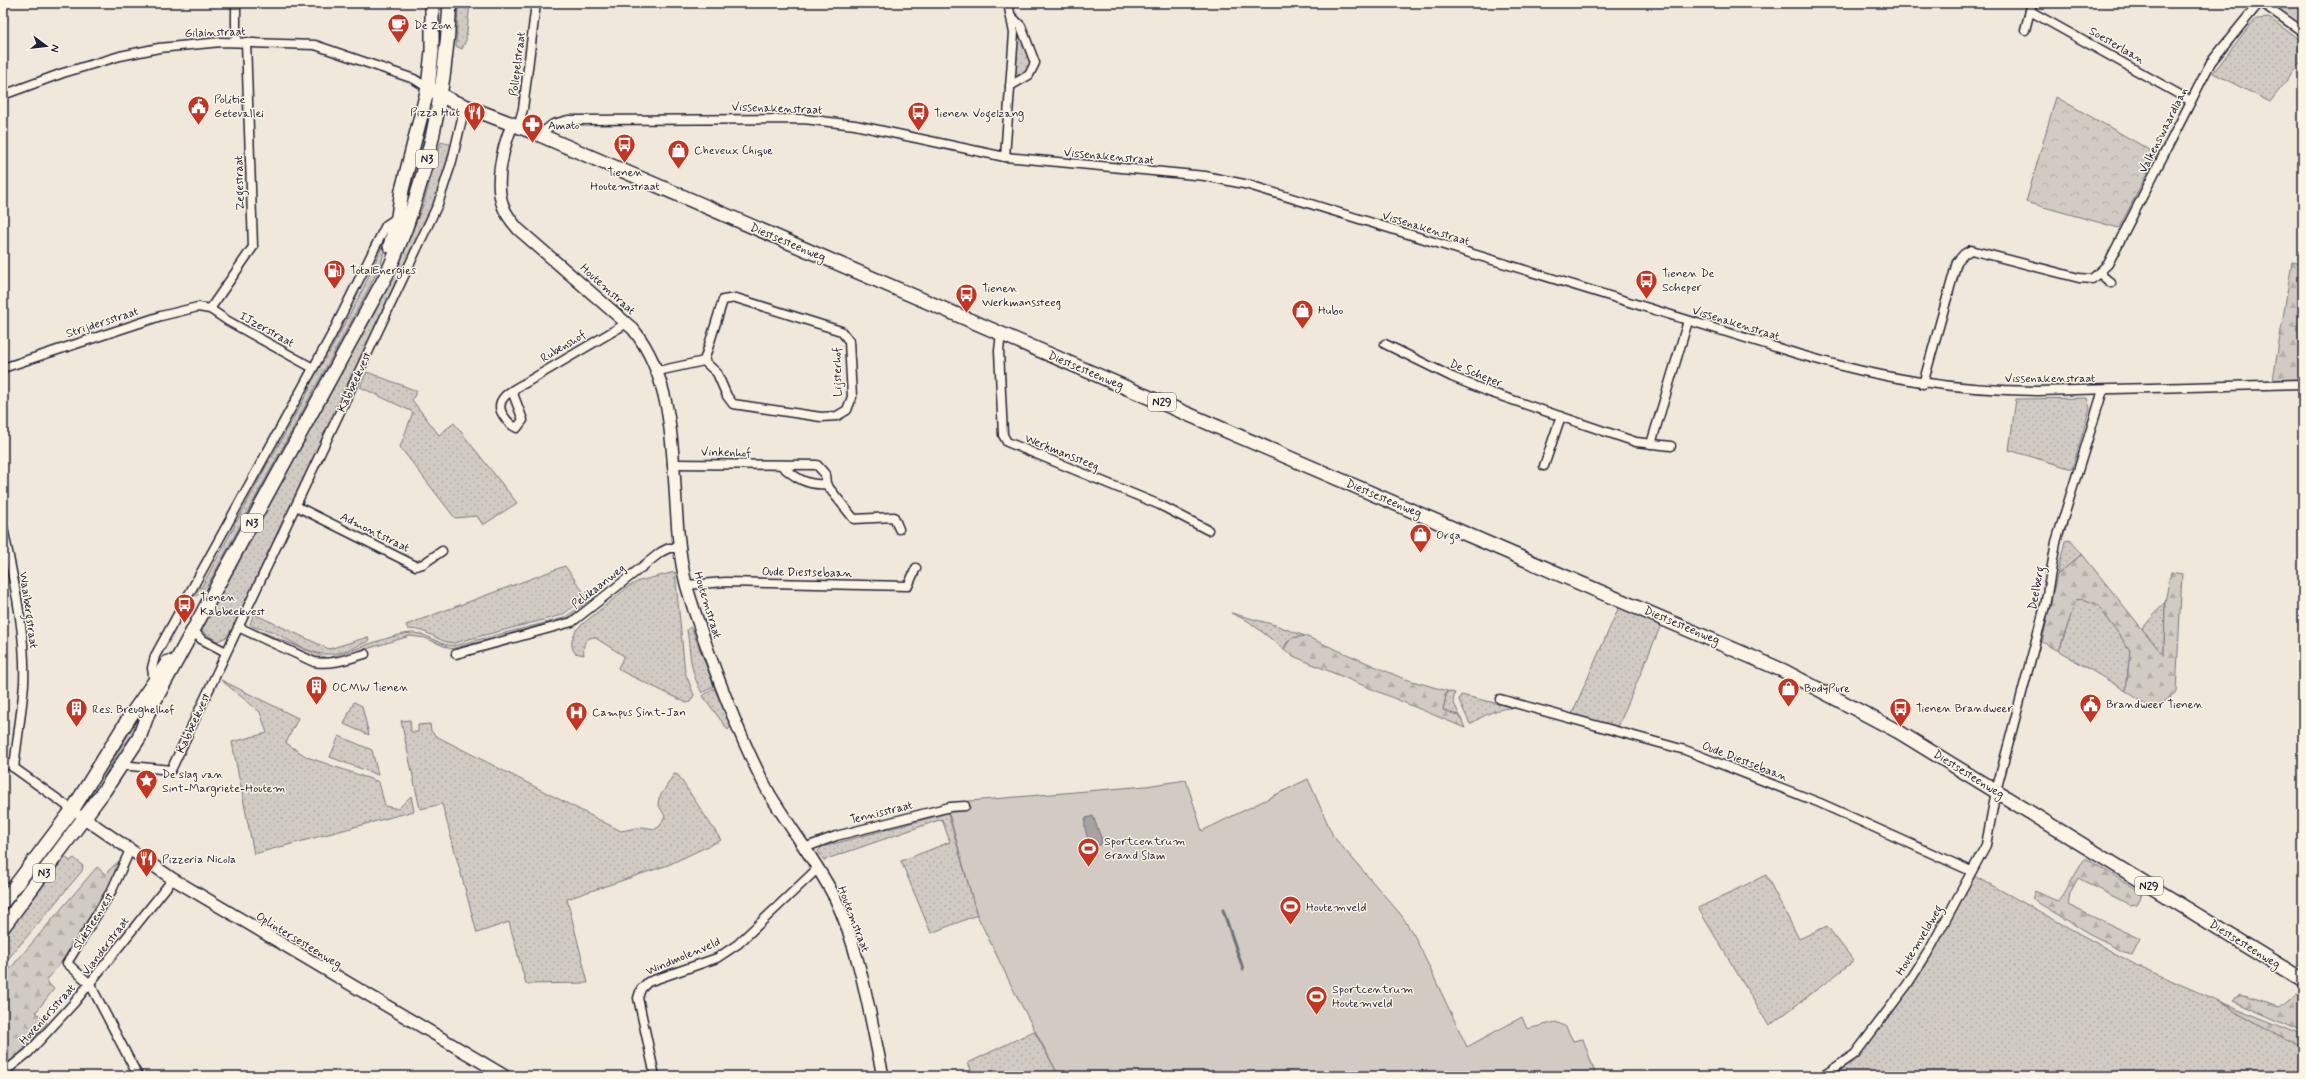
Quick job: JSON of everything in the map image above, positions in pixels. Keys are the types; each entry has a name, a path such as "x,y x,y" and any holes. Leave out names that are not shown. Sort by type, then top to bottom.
{"main road":[{"name":"N3","path":"3,902 72,809 189,627 358,316 384,263 398,216 402,190 428,88 432,51 432,3"},
{"name":"N3","path":"441,96 447,57 450,3"},
{"name":"Diestsesteenweg","path":"428,88 441,96 540,135 1747,654 1857,708 1996,791 2303,980"},
{"name":"Kabbeekvest","path":"84,818 139,738 148,713 387,274 399,247 418,193 434,134 441,96"},
{"name":"N3","path":"3,927 84,818"}],"street":[{"path":"236,3 236,42"},
{"name":"Pollepelstraat","path":"515,126 523,109 536,3"},
{"path":"1005,157 1014,33 1008,3"},
{"name":"Valkenswaardlaan","path":"2099,274 2108,264 2211,62 2259,3"},
{"path":"2262,3 2303,32"},
{"name":"Soesterlaan","path":"2025,30 2031,7 2191,101"},
{"path":"1010,16 1021,26 1035,63 1029,76 1010,86"},
{"name":"Gilainstraat","path":"3,96 63,73 126,54 178,46 236,42 315,45 414,79 428,88"},
{"name":"Zegestraat","path":"210,309 253,247 246,42"},
{"name":"Kabbeekvest","path":"121,765 171,770 438,204 452,161 465,106"},
{"name":"Vissenakenstraat","path":"540,135 553,124 568,120 804,118 855,125 1005,157 1205,176 1249,185 1688,321 1843,367 1923,384 2002,390 2103,390 2303,384"},
{"name":"Houtemstraat","path":"515,126 508,136 501,171 500,194 507,215 518,229 627,323 641,339 658,371 668,416 686,585 720,684 739,730 770,793 835,899 850,940 883,1076"},
{"path":"154,682 152,668 155,656 353,295 386,225 398,216"},
{"path":"1923,384 1957,262 1964,254 1972,250 2079,278 2092,278 2099,274 2111,283"},
{"name":"Lijsterhof","path":"736,298 841,331 849,341 852,397 847,410 837,416 821,418 733,404 727,396 717,373 704,361 723,300 736,298"},
{"name":"Strijdersstraat","path":"3,368 160,316 198,307 210,309"},
{"name":"IJzerstraat","path":"210,309 228,321 313,368"},
{"path":"1651,444 1688,321"},
{"name":"Rubenshof","path":"512,391 627,323"},
{"name":"Werkmanssteeg","path":"1001,333 1000,350 1003,435 1007,442 1160,505 1208,530"},
{"name":"De Scheper","path":"1385,344 1452,377 1561,416 1636,442 1671,446"},
{"path":"658,371 704,361"},
{"name":"Deelberg","path":"1996,791 2045,606 2056,542 2103,390"},
{"path":"1544,466 1561,416"},
{"name":"Vinkenhof","path":"672,464 817,465 825,474 826,484 854,519 894,517 899,530"},
{"path":"781,465 792,475 809,484 826,484"},
{"name":"Admontstraat","path":"296,506 416,566 423,564 442,550"},
{"name":"Waaibergstraat","path":"3,528 15,588 23,657 24,683 14,768"},
{"name":"Pelikaanweg","path":"456,654 572,622 661,552 669,548 681,548"},
{"name":"Oude Diestsebaan","path":"686,585 726,582 908,586 916,568"},
{"path":"238,627 314,662 324,664 338,662 365,654"},
{"path":"193,630 201,639 226,652"},
{"name":"Oude Diestsebaan","path":"1500,699 1685,750 1820,803 1971,871"},
{"path":"3,760 84,818"},
{"name":"Houtemveldweg","path":"1823,1076 1855,1054 1907,985 1930,950 1986,845 1996,791"},
{"name":"Tennisstraat","path":"804,848 836,836 950,807 965,806"},
{"name":"Oplintersesteenweg","path":"84,818 173,879 505,1076"},
{"name":"Sliksteenvest","path":"90,984 67,963 112,890 130,850"},
{"name":"Windmolenveld","path":"655,1076 638,998 641,989 648,982 717,958 738,944 817,869"},
{"name":"Vianderstraat","path":"138,1076 90,984 173,879"},
{"name":"Hoveniersstraat","path":"3,1073 28,1054 90,984"}],"green space":[{"path":"461,3 470,3 466,40 462,49 456,46 458,9"},
{"path":"2277,3 2303,3 2303,26 2276,8"},
{"path":"2269,18 2303,42 2303,59 2270,102 2213,73 2250,25 2257,19"},
{"path":"1020,35 1031,61 1027,71 1022,76 1016,73 1018,36"},
{"path":"2056,97 2157,154 2119,228 2026,202"},
{"path":"441,142 453,145 443,181 433,205 233,628 227,637 217,641 203,632 202,626 415,225 423,205"},
{"path":"391,225 381,264 366,294 209,583 197,596 192,594 197,586 201,588 235,525 231,523 232,520 237,521 269,461 266,459 268,455 272,457 310,388 306,385 325,351 329,353 360,295 382,247 384,248 387,238 383,236"},
{"path":"2292,262 2303,264 2303,379 2273,380"},
{"path":"367,372 417,391 412,400 439,435 454,423 517,503 483,525 477,516 455,518 400,447 413,412 360,387"},
{"path":"2087,398 2090,408 2072,469 2009,450 2016,399"},
{"path":"2070,540 2082,554 2057,575 2065,541"},
{"path":"2082,554 2164,656 2165,602 2171,572 2182,574 2176,692 2154,710 2126,691 2130,650 2098,605 2083,599 2076,600 2059,651 2042,642 2057,575"},
{"path":"565,566 587,597 562,615 454,643 443,641 422,631 408,629 406,625"},
{"path":"675,572 685,672 694,695 690,702 687,703 621,671 618,668 624,656 594,637 588,639 584,643 584,655 575,653 572,647 573,637 578,628 628,587 639,581"},
{"path":"2083,599 2098,604 2130,650 2126,691 2059,651 2076,600"},
{"path":"588,601 589,604 563,621 451,649 425,638 410,636 343,656 322,660 255,631 265,633 327,658 384,639 414,633 446,645 457,645 564,618"},
{"path":"2165,602 2164,657 2142,629"},
{"path":"1619,607 1661,625 1618,727 1571,716"},
{"path":"1231,613 1275,625 1305,636 1297,637 1287,642 1284,649 1248,621"},
{"path":"254,614 329,649 368,637 369,641 336,654 318,653 304,648 273,632 252,626 250,624"},
{"path":"690,627 714,686 702,693 695,677 691,662 687,630"},
{"path":"1305,636 1402,678 1447,691 1443,710 1460,716 1465,728 1293,656 1284,649 1291,638"},
{"path":"221,680 298,718 286,743 307,757 379,782 385,806 398,809 411,796 414,811 254,854 232,742 267,733 260,712"},
{"path":"714,688 731,726 728,730 703,696"},
{"path":"1447,691 1455,693 1453,701 1460,716 1443,710"},
{"path":"1461,695 1516,708 1497,710 1470,724 1459,700"},
{"path":"354,702 362,706 369,735 344,724"},
{"path":"142,710 146,712 106,780 103,778"},
{"path":"410,720 411,732 418,732 418,725 430,724 431,731 436,736 621,831 642,827 655,829 660,826 665,816 658,804 659,798 674,774 678,775 721,840 668,865 567,899 588,983 526,984 509,922 477,933 442,804 420,809 401,721"},
{"path":"339,736 372,750 378,775 330,757"},
{"name":"Houtemveld","path":"1308,779 1333,836 1402,916 1415,937 1467,1047 1522,1017 1527,1029 1556,1022 1566,1027 1573,1041 1583,1039 1596,1076 1059,1076 1013,989 977,915 946,803 1146,786 1186,780 1202,831"},
{"path":"948,813 977,915 931,933 901,861 950,842 942,819 824,860 818,851 822,847"},
{"path":"65,857 70,861 74,858 83,866 82,871 3,965 3,932 21,915"},
{"path":"2085,858 2143,893 2137,904 2130,905 2078,878 2070,893 2068,905 2140,939 2132,955 2088,933 2032,899 2035,891 2059,902"},
{"path":"120,860 106,893 88,924 46,981 54,989 36,1012 47,1023 19,1054 3,1066 3,977 97,867 105,874"},
{"path":"1766,875 1799,939 1827,926 1854,961 1769,1026 1698,908"},
{"path":"1975,876 2136,965 2216,1000 2303,1049 2303,1076 1831,1076 1847,1065 1861,1052 1898,1005 1932,952 1972,878"},
{"path":"2295,994 2303,998 2303,1032 2233,1001 2240,995 2280,1007"},
{"path":"2216,1000 2297,1033 2303,1037 2303,1049"},
{"path":"1034,1031 1059,1076 974,1076 968,1063"}],"shaded area":[{"path":"1093,816 1102,840 1101,844 1095,848 1090,843 1085,830 1086,818"}],"waterway":[{"path":"1223,910 1243,969"}],"place":[{"name":"De Zon","path":"399,44"},
{"name":"Politie Getevallei","path":"198,126"},
{"name":"Pizza Hut","path":"475,132"},
{"name":"Tienen Vogelzang","path":"919,132"},
{"name":"Amato","path":"532,144"},
{"name":"Tienen Houtemstraat","path":"625,164"},
{"name":"Cheveux Chique","path":"678,170"},
{"name":"TotalEnergies","path":"335,290"},
{"name":"Tienen De Scheper","path":"1647,300"},
{"name":"Tienen Werkmanssteeg","path":"966,314"},
{"name":"Hubo","path":"1302,330"},
{"name":"Orga","path":"1421,554"},
{"name":"Tienen Kabbeekvest","path":"185,624"},
{"name":"OCMW Tienen","path":"317,706"},
{"name":"BodyPure","path":"1788,708"},
{"name":"Brandweer Tienen","path":"2090,724"},
{"name":"Res. Breughelhof","path":"76,728"},
{"name":"Tienen Brandweer","path":"1900,728"},
{"name":"Campus Sint-Jan","path":"576,732"},
{"name":"De slag van Sint-Margriete-Houtem","path":"146,800"},
{"name":"Sportcentrum Grand Slam","path":"1089,868"},
{"name":"Pizzeria Nicola","path":"146,878"},
{"name":"Houtemveld","path":"1290,926"},
{"name":"Sportcentrum Houtemveld","path":"1316,1016"}]}
